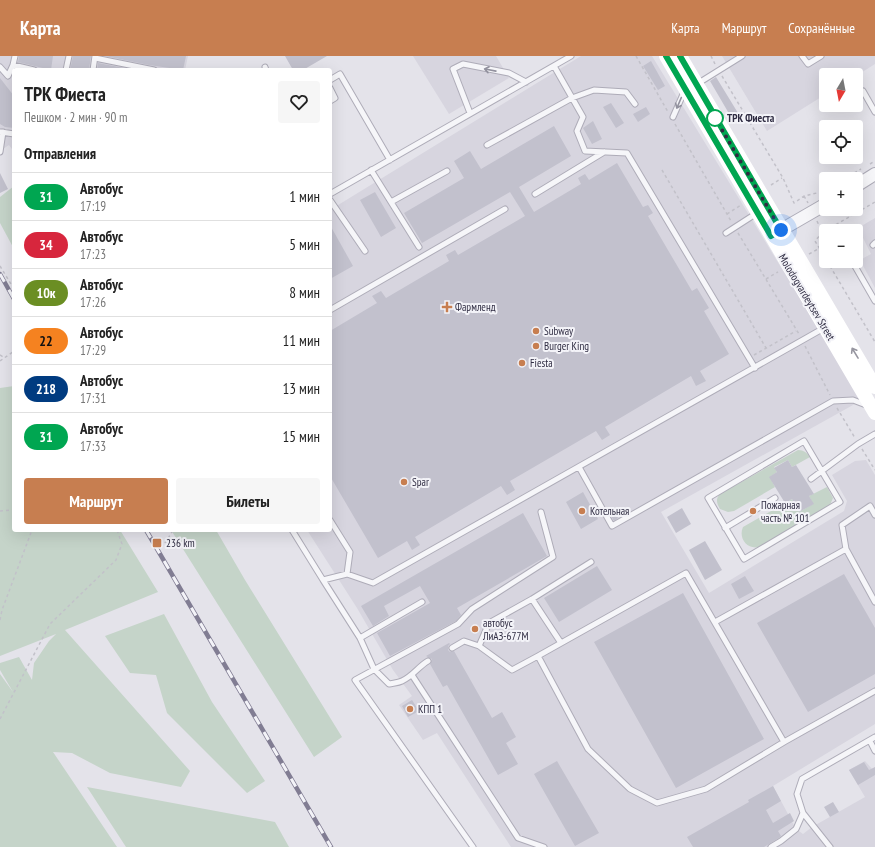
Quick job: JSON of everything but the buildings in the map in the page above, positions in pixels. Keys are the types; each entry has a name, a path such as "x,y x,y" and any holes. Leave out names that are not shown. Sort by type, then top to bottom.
{"main road":[{"name":"Molodogvardeytsev Street","path":"666,56 691,87 776,233 875,387"},
{"name":"Molodogvardeytsev Street","path":"680,56 691,87 757,213 776,233 825,328 873,410"}],"street":[{"path":"863,179 872,170"},
{"path":"776,233 819,208"}],"lane":[{"path":"0,67 8,76 13,65 14,56"},
{"path":"66,68 69,56"},
{"path":"332,193 571,56"},
{"path":"730,56 733,62"},
{"path":"673,117 691,87 742,56"},
{"path":"802,56 808,64 821,56"},
{"path":"93,68 95,57 145,68"},
{"path":"470,114 453,70 463,64 509,73 526,82"},
{"path":"13,65 26,68"},
{"path":"554,66 583,117 577,131 585,151 627,153 755,368"},
{"path":"332,79 340,74 390,160"},
{"path":"487,145 572,98 594,90 626,92 635,104"},
{"path":"863,90 875,112"},
{"path":"332,92 335,98 332,100"},
{"path":"0,152 2,132 12,134"},
{"path":"535,194 604,152"},
{"path":"371,170 419,247"},
{"path":"391,202 447,171"},
{"path":"332,203 365,251"},
{"path":"332,309 504,209"},
{"path":"726,233 757,213"},
{"path":"856,268 875,301"},
{"path":"324,580 347,574 373,584 825,328"},
{"path":"579,467 612,526 833,400 853,400 873,410"},
{"path":"811,478 858,444 875,434"},
{"path":"804,441 821,470 840,502 744,559 708,498 804,441"},
{"path":"725,528 774,498"},
{"path":"875,515 870,506 842,525 846,549 875,602"},
{"path":"473,847 356,680 458,624 472,609 553,558 542,512"},
{"path":"332,523 350,552 347,574"},
{"path":"293,532 360,638 374,669 389,684 401,681 412,675 422,664 428,661"},
{"path":"715,622 846,549"},
{"path":"479,646 488,623 532,599 591,562"},
{"path":"452,648 464,641 479,646 512,670 686,573 784,742"},
{"path":"532,599 561,643"},
{"path":"360,638 422,602"},
{"path":"538,656 588,749 630,789 657,803 706,788 875,691"},
{"path":"412,675 518,838 544,847"},
{"path":"830,847 803,813 797,794 802,779 875,738"},
{"path":"870,741 875,751"},
{"path":"771,847 796,829 803,813"}],"path":[{"path":"636,56 735,228 803,340 833,400 858,444 875,470"},
{"path":"712,56 782,178 794,203 804,196 819,192"},
{"path":"872,170 875,161"},
{"path":"856,172 863,168"},
{"path":"662,170 766,348"},
{"path":"837,224 875,202"},
{"path":"819,237 815,241 819,247"},
{"path":"0,266 12,286"},
{"path":"832,268 875,342"},
{"path":"749,358 796,330"},
{"path":"0,361 12,353"},
{"path":"0,355 5,358"},
{"path":"0,511 12,510"},
{"path":"0,620 2,610 31,532"},
{"path":"0,719 50,624 116,560 122,544 118,532"},
{"path":"159,545 166,542 172,532"}],"shaded area":[{"path":"0,56 188,56 185,68 12,68 12,149 9,145 0,151"},
{"path":"413,56 496,56 509,78 449,114"},
{"path":"581,56 652,56 862,400 661,512 709,593 844,511 847,501 832,475 855,461 866,460 875,475 875,724 773,786 796,829 803,834 812,827 865,797 849,770 865,761 873,770 875,768 875,847 511,847 437,733 423,740 399,705 412,696 393,670 357,608 308,532 332,532 332,209"},
{"path":"722,56 875,56 875,64 863,72 863,68 819,68 819,98 767,131"},
{"path":"875,218 875,288 863,266 863,258 871,254 863,238 863,225"}],"green space":[{"path":"12,188 12,245 0,223 0,197"},
{"path":"12,386 12,532 121,532 158,592 65,630 190,771 181,787 110,773 72,753 53,752 117,847 0,847 0,674 13,692 0,670 0,663 19,657 32,680 34,663 49,641 56,634 0,656 0,388"},
{"path":"798,450 805,452 810,457 792,467 788,460 774,467 777,472 770,477 775,487 734,511 728,512 720,509 717,498 720,494"},
{"path":"827,487 833,498 830,505 759,547 751,547 747,545 742,535 743,527 792,499 799,512 813,504 809,496"},
{"path":"172,532 217,532 342,737 314,757"},
{"path":"164,614 212,702 265,781 247,793 167,713 156,675 130,673 105,636"},
{"path":"87,787 275,822 289,847 126,847"}],"railway":[{"path":"0,274 12,295"},
{"path":"147,532 331,847"}],"bus line":[{"name":"31","path":"666,56 771,236 781,230 680,56"}],"place":[{"name":"ТРК Фиеста","path":"715,118"},
{"name":"Фармленд","path":"447,307"},
{"name":"Subway","path":"536,331"},
{"name":"Burger King","path":"536,346"},
{"name":"Fiesta","path":"522,363"},
{"name":"Spar","path":"404,482"},
{"name":"Котельная","path":"582,511"},
{"name":"Пожарная часть № 101","path":"753,511"},
{"name":"236 km","path":"157,543"},
{"name":"автобус ЛиАЗ-677М","path":"475,629"},
{"name":"КПП 1","path":"410,709"}],"route":[{"path":"715,118 781,230"}]}
